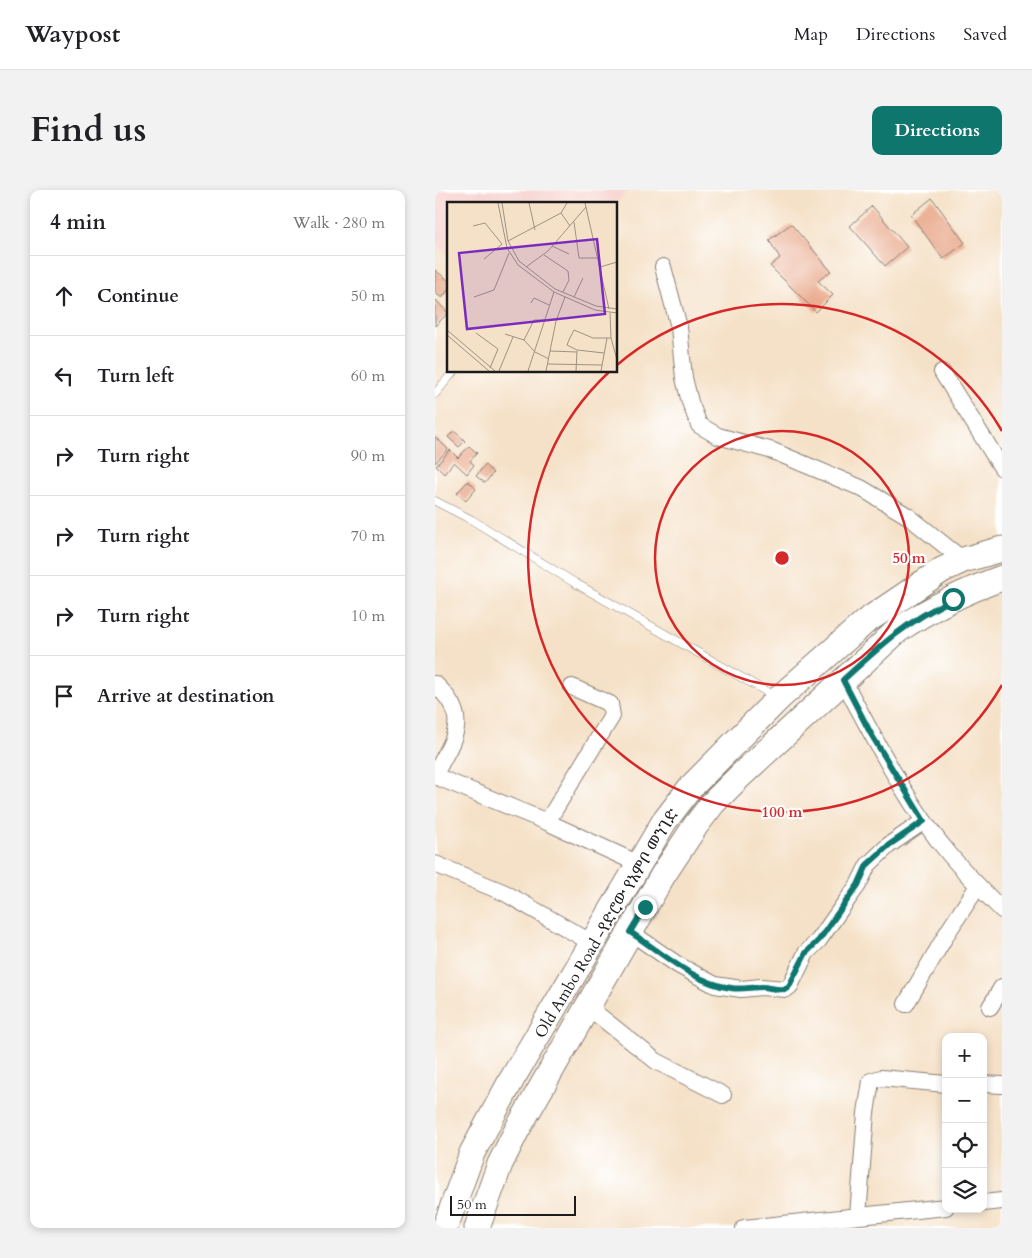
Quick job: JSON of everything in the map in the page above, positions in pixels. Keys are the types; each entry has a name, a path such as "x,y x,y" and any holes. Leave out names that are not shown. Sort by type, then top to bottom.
{"main road":[{"name":"Old Ambo Road -የድሮው የአምቦ መንገድ","path":"445,1228 472,1153 513,1078 664,822 690,788 778,699 865,622 937,573 963,560 1002,549"},
{"path":"937,573 953,599"},
{"name":"Old Ambo Road -የድሮው የአምቦ መንገድ","path":"477,1228 500,1164 567,1040 588,1007 663,875 713,803 843,680 899,630 925,612 976,587 1002,578"}],"street":[{"path":"663,267 679,327 684,378 690,402 699,425 718,436 773,451 861,488 908,516 963,560"},
{"path":"942,372 1002,468"},
{"path":"843,680 871,734 924,821 949,854 1002,910"},
{"path":"435,684 449,697 453,704 457,728 454,739 435,775 547,822 639,864"},
{"path":"547,822 612,716 610,704 573,687"},
{"path":"630,932 679,965 715,985 741,989 761,987 786,989 790,986 806,953 819,940 858,885 867,865 889,845 924,821"},
{"path":"435,864 505,894 553,919 592,943"},
{"path":"906,1004 949,930 978,886"},
{"path":"990,1007 1002,987"},
{"path":"588,1007 656,1061 723,1095"},
{"path":"858,1216 866,1107 871,1081 881,1078 942,1084"},
{"path":"987,1084 1002,1085"},
{"path":"987,1202 1002,1200"},
{"path":"744,1228 788,1226 858,1216 942,1207"}],"lane":[{"path":"435,394 453,372"},
{"path":"435,501 472,520 575,583 778,699"}],"shaded area":[{"path":"435,190 629,190 617,202 447,202 447,255 435,242"}],"building":[{"path":"932,198 965,243 943,259 911,215"},
{"path":"872,206 907,247 885,266 850,226"},
{"path":"791,224 831,271 818,281 833,295 816,312 770,266 780,258 769,240"},
{"path":"435,270 447,279 447,292 442,298 435,293"},
{"path":"435,299 447,314 435,326"},
{"path":"454,431 465,441 459,447 448,437"},
{"path":"435,437 448,449 435,463"},
{"path":"469,446 477,453 470,461 474,465 467,474 454,462 444,474 436,466 450,450 458,458"},
{"path":"485,465 493,473 485,483 476,476"},
{"path":"468,481 476,489 466,501 457,493"}],"route":[{"path":"645,907 630,932 701,978 715,985 729,988 750,989 768,987 783,990 790,986 806,953 819,940 858,885 867,865 889,845 924,821 871,734 843,680 899,630 925,612 953,599"}]}
